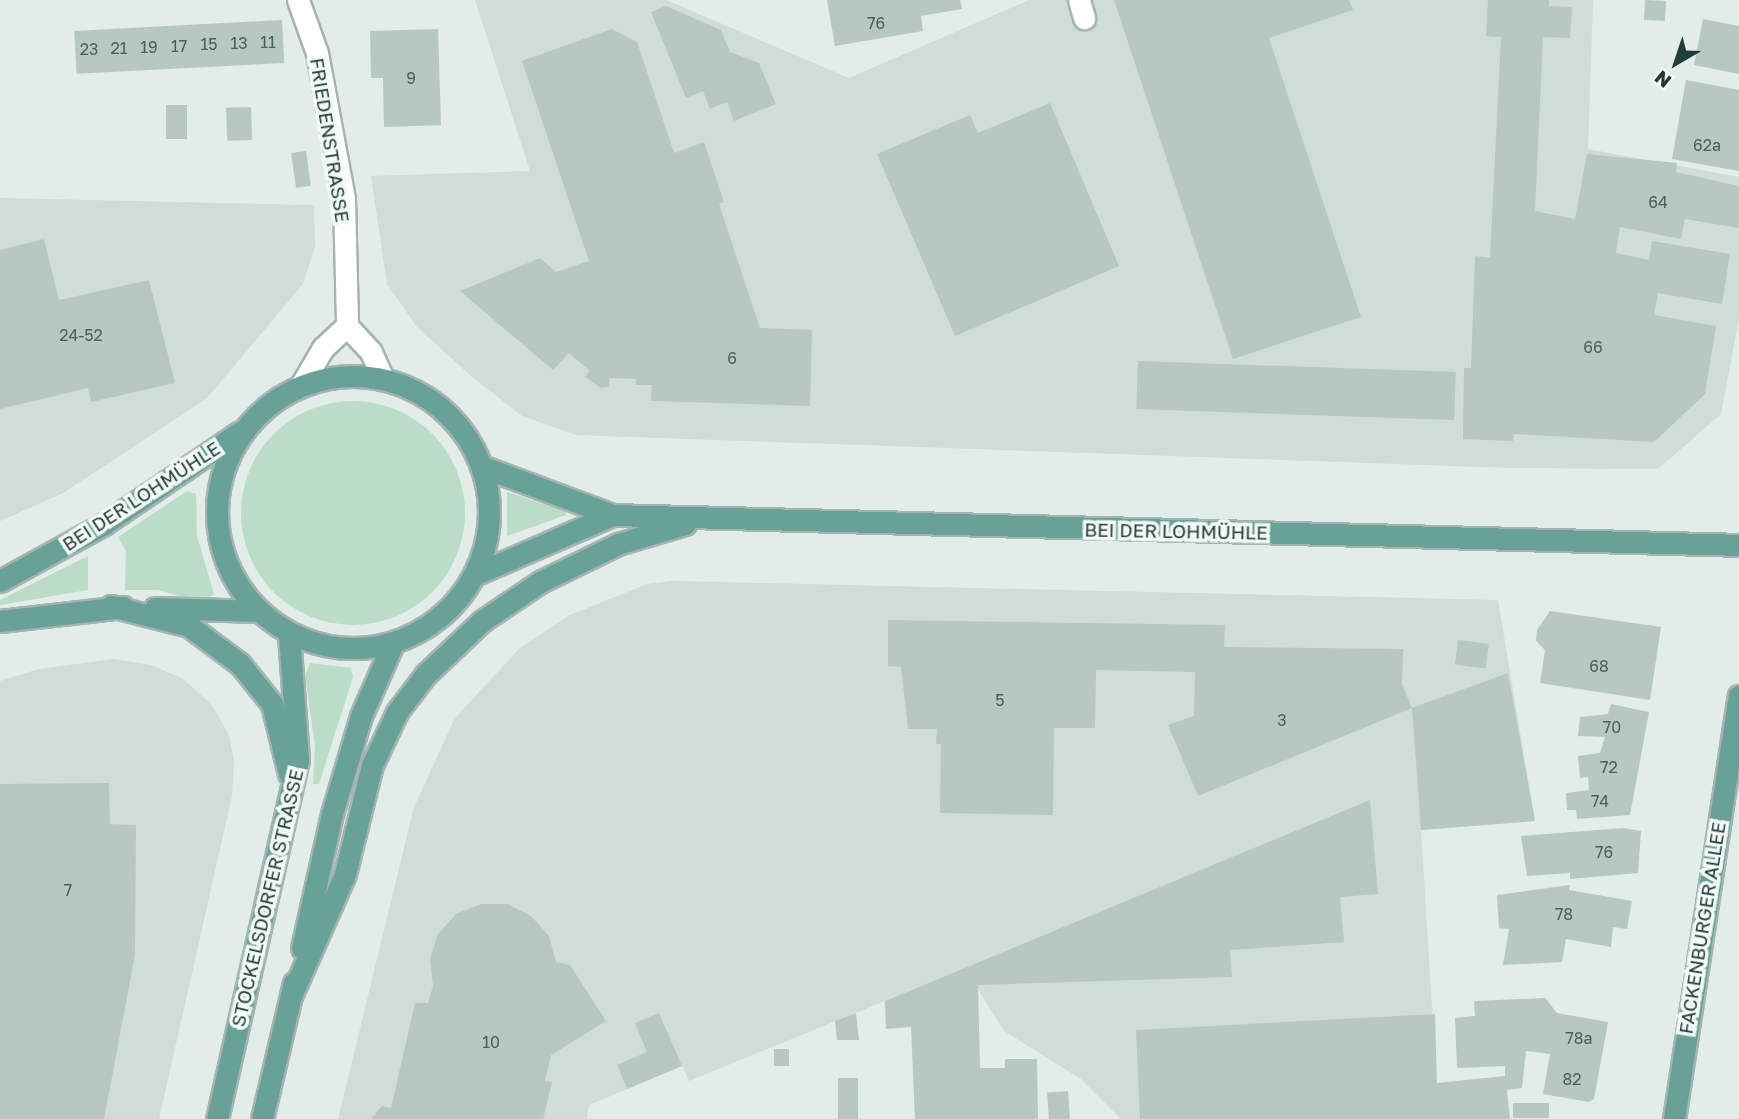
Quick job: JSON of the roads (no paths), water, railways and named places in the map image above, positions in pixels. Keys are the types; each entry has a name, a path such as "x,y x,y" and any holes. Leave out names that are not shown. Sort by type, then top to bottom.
{"main road":[{"path":"348,376 383,379 436,404 461,429 481,466 489,511 487,536 474,575 434,622 393,643 332,647 289,633 259,611 229,570 217,527 220,481 245,429 278,398 300,387 348,376"},
{"name":"BEI DER LOHMÜHLE","path":"0,581 104,524 245,429"},
{"name":"BEI DER LOHMÜHLE","path":"481,466 612,515 1739,545"},
{"name":"BEI DER LOHMÜHLE","path":"474,575 612,515"},
{"path":"291,996 345,874 372,765 397,712 426,674 482,621 540,582 618,544 701,519"},
{"path":"0,621 111,606 259,611"},
{"path":"111,606 189,626 240,664 272,704 289,767 289,814"},
{"name":"STOCKELSDORFER STRASSE","path":"217,1119 289,814 299,724 289,633"},
{"path":"262,1119 332,814 362,716 393,643"},
{"name":"FACKENBURGER ALLEE","path":"1674,1119 1739,696"}],"street":[{"name":"FRIEDENSTRASSE","path":"298,0 317,52 344,199 347,326"},
{"path":"300,387 323,348 347,326 371,352 383,379"}]}
